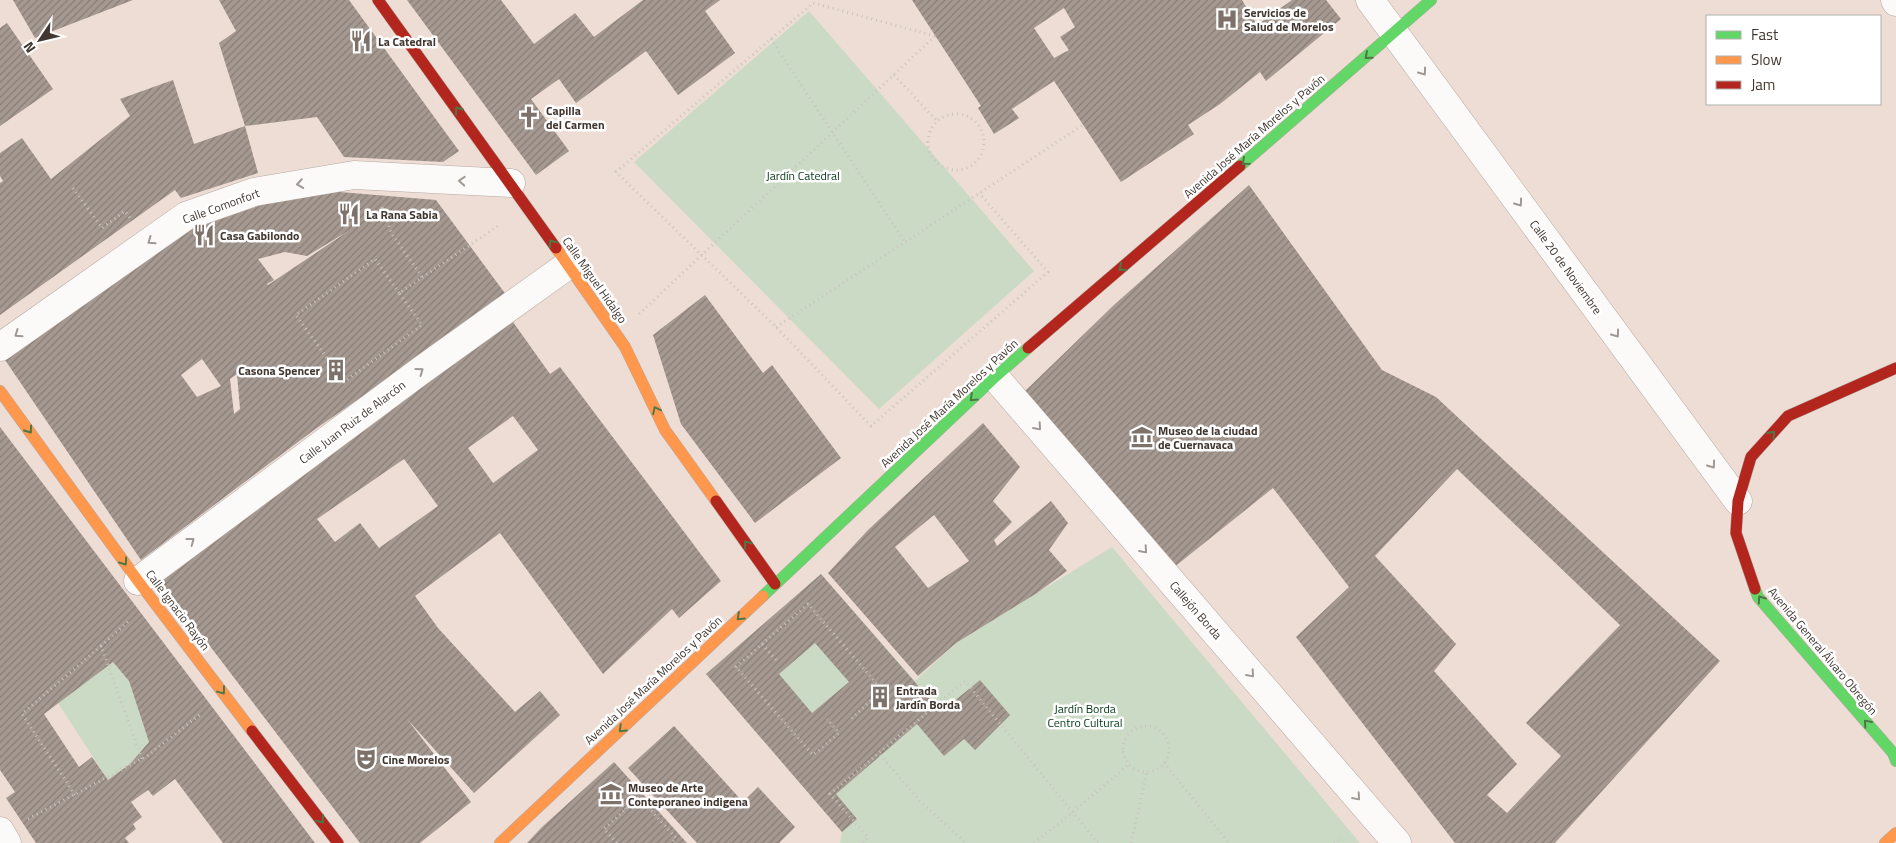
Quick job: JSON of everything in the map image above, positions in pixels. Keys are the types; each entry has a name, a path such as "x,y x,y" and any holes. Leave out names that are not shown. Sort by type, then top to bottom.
{"main road":[{"name":"Calle Miguel Hidalgo","path":"378,0 511,183 625,346 666,430 775,584"},
{"name":"Avenida José María Morelos y Pavón","path":"500,843 995,377 1430,0"},
{"name":"Avenida General Álvaro Obregón","path":"1896,368 1788,416 1751,457 1738,501 1736,534 1758,597 1893,753 1896,761"},
{"name":"Calle Ignacio Rayón","path":"0,391 145,590 338,843"},
{"path":"1885,843 1896,834"}],"street":[{"name":"Calle 20 de Noviembre","path":"1370,0 1738,501"},
{"name":"Calle Comonfort","path":"0,346 186,216 254,192 354,175 511,183"},
{"name":"Calle Juan Ruiz de Alarcón","path":"145,590 423,369 568,265"},
{"name":"Callejón Borda","path":"995,377 1397,843"},
{"path":"1892,843 1896,834"}],"path":[{"path":"638,314 702,255 935,36 813,4 616,172 702,255 776,327 871,426 1048,272 979,193"},
{"path":"771,39 904,241"},
{"path":"894,74 936,121"},
{"path":"962,114 978,124 983,131 985,141 983,150 973,164 955,170 946,168 938,163 932,156 929,147 931,129 936,121 944,116 962,114"},
{"path":"776,327 1083,125"},
{"path":"380,176 381,206 392,234 422,277"},
{"path":"73,188 102,228 125,211 133,223"},
{"path":"399,293 526,207"},
{"path":"375,259 399,293 422,325 344,382 296,315 375,259"},
{"path":"74,795 22,714 101,646 145,590"},
{"path":"827,719 839,733 813,755 736,667 808,604 882,690 850,720"},
{"path":"762,644 776,660"},
{"path":"101,646 142,759"},
{"path":"863,843 868,837 830,794 965,681 1098,843"},
{"path":"3,836 147,756 225,695"},
{"path":"1142,726 1149,726 1163,734 1169,748 1164,762 1154,771 1140,771 1129,764 1123,752 1125,739 1134,729 1142,726"},
{"path":"880,755 921,802 966,843"},
{"path":"1164,762 1229,843"},
{"path":"1034,843 1074,812 1129,764"},
{"path":"1131,843 1147,772"},
{"path":"617,843 604,829 639,797 676,838 671,843"},
{"path":"1334,843 1338,840 1341,843"}],"green space":[{"name":"Jardín Catedral","path":"809,11 1034,271 879,409 634,162"},
{"name":"Jardín Borda Centro Cultural","path":"1112,547 1360,843 840,843 842,832 706,674 821,574 915,681 956,643"},
{"path":"113,662 129,681 149,742 130,764 108,780 58,703"}],"building":[{"path":"13,0 133,0 35,38"},
{"path":"219,0 349,0 459,151 443,162 344,157 317,117 245,126 219,43 236,31"},
{"path":"407,0 501,0 534,44 575,13 594,37 643,0 720,0 705,11 735,53 678,95 646,51 576,103 559,79 531,99 569,151 536,175"},
{"path":"912,0 1242,0 1257,25 1292,0 1326,0 1341,19 1266,81 1260,72 1220,104 1188,125 1194,134 1121,182 1054,81 1012,109 1019,118 994,134 978,108 981,106","holes":["1064,8 1075,27 1060,37 1069,50 1054,58 1034,28"]},
{"path":"7,23 53,89 0,126 0,28"},
{"path":"173,80 194,144 245,126 258,173 181,198 175,190 0,315 0,183 3,181 0,176 0,153 22,138 51,179 130,116 120,99"},
{"path":"1249,185 1382,370 1436,397 1720,661 1555,843 1455,843 1296,637 1349,587 1273,488 1168,572 1020,396 1115,304","holes":["1457,469 1620,625 1526,723 1561,756 1507,813 1487,795 1517,764 1434,671 1456,644 1375,556"]},
{"path":"328,191 436,200 507,296 314,430 141,560 3,357 174,235 270,202","holes":["350,230 268,285 267,284 274,280 258,259 285,252 307,256","202,359 221,386 197,397 181,375","237,374 240,409 234,414 230,379"]},
{"path":"705,295 763,373 772,365 841,458 755,523 681,424 653,335"},
{"path":"508,315 550,374 560,367 721,581 679,618 672,609 603,674 500,533 415,596 438,628 515,712 540,691 560,715 474,793 407,719 471,802 420,843 360,843 158,578 391,411 386,403","holes":["513,416 538,450 493,483 468,448","404,459 438,506 379,548 360,523 335,542 317,519"]},
{"path":"983,423 1020,467 993,501 1012,522 994,540 997,546 1051,501 1068,523 1049,550 1067,571 1037,593 956,643 918,676 828,573 868,530","holes":["934,515 969,561 928,588 895,547"]},
{"path":"0,427 315,843 223,843 175,779 153,796 148,790 131,802 142,817 133,824 136,829 125,838 129,843 36,843 6,798 15,792 0,770","holes":["113,662 129,681 149,742 130,764 108,780 92,757 79,767 44,714"]},
{"name":"Entrada Jardín Borda","path":"821,574 941,712 980,680 1010,715 975,750 964,739 944,756 917,724 836,794 857,819 842,832 706,674","holes":["815,643 849,682 812,713 779,674"]},
{"path":"674,726 743,802 758,787 795,827 780,843 697,843 628,768"},
{"name":"Museo de Arte Conteporaneo indigena","path":"614,762 687,843 527,843 542,827"}],"traffic: fast":[{"path":"1240,166 1431,0"},
{"path":"763,596 1028,348"},
{"path":"1755,589 1758,597 1893,753 1896,761"}],"traffic: slow":[{"path":"556,248 625,347 665,430 716,501"},
{"path":"0,391 138,581 252,731"},
{"path":"500,843 763,596"},
{"path":"1885,843 1896,833"}],"traffic: jam":[{"path":"378,0 556,248"},
{"path":"1028,348 1240,166"},
{"path":"1755,589 1736,533 1738,501 1751,457 1788,416 1896,368"},
{"path":"716,501 775,584"},
{"path":"252,731 338,843"}],"place":[{"name":"Servicios de Salud de Morelos","path":"1227,19"},
{"name":"La Catedral","path":"361,41"},
{"name":"Capilla del Carmen","path":"529,117"},
{"name":"La Rana Sabia","path":"349,214"},
{"name":"Casa Gabilondo","path":"204,235"},
{"name":"Casona Spencer","path":"336,370"},
{"name":"Museo de la ciudad de Cuernavaca","path":"1142,437"},
{"name":"Entrada Jardín Borda","path":"880,697"},
{"name":"Cine Morelos","path":"366,759"},
{"name":"Museo de Arte Conteporaneo indigena","path":"611,794"}]}
